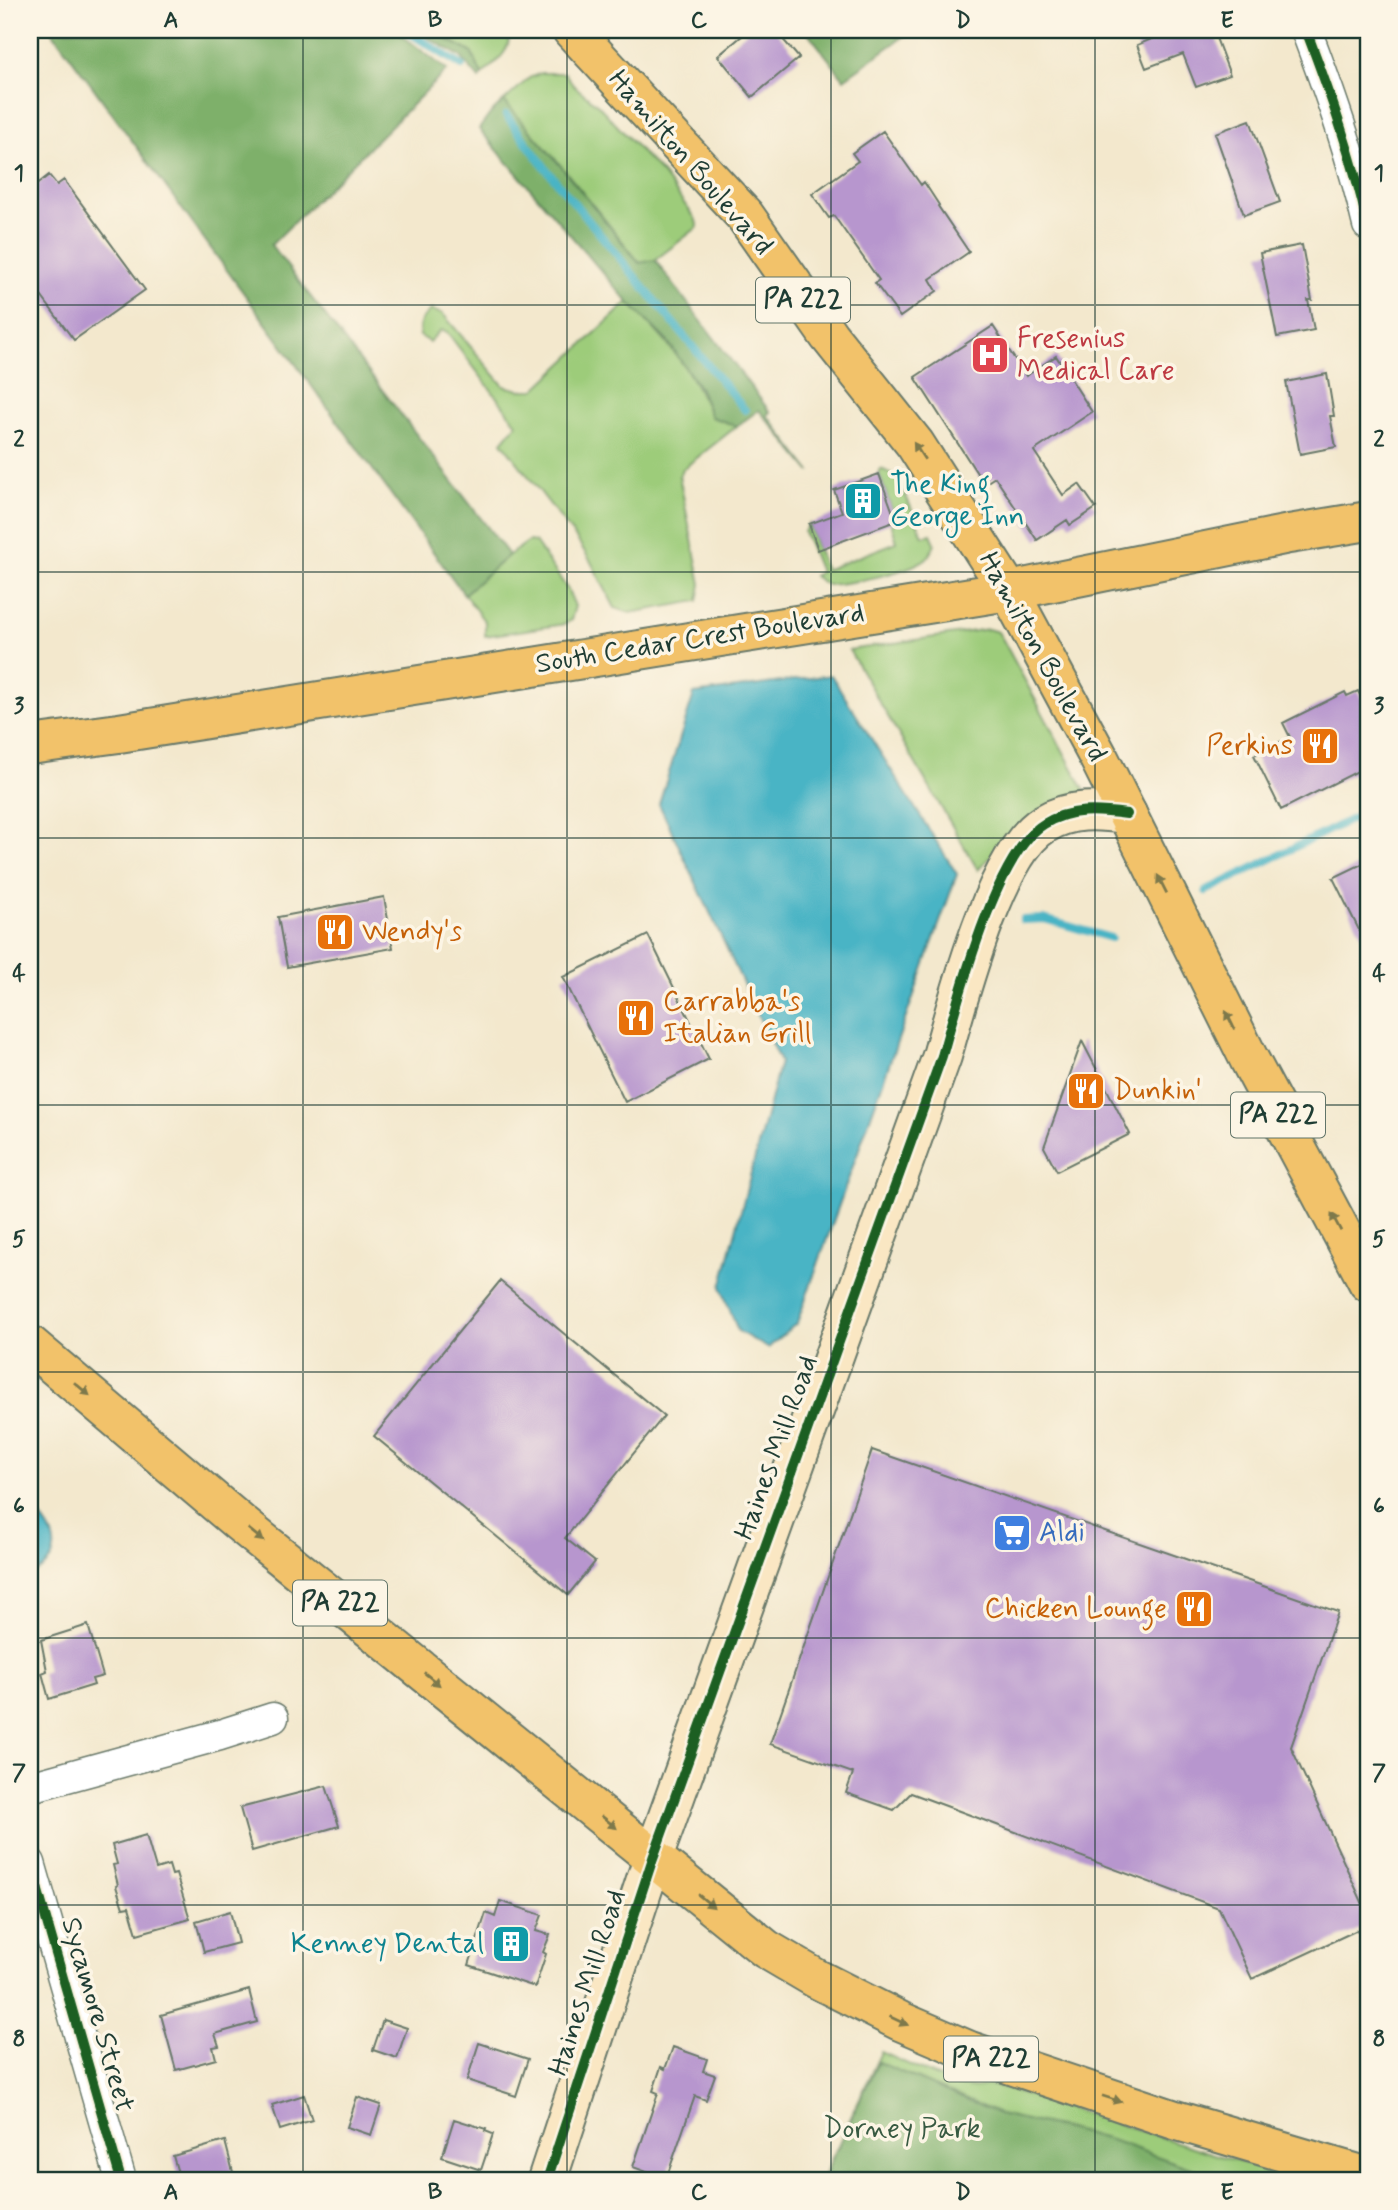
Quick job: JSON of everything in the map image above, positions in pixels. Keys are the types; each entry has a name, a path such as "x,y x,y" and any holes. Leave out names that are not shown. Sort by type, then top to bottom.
{"main road":[{"name":"Hamilton Boulevard","path":"572,30 745,216 829,337 915,444 1009,591 1126,814 1249,1059 1368,1282"},
{"name":"South Cedar Crest Boulevard","path":"30,745 1009,591 1289,534 1368,521"},
{"name":"PA 222","path":"30,1345 240,1523 766,1949 817,1979 900,2021 970,2051 1175,2120 1368,2177"}],"street":[{"path":"1306,30 1354,165 1368,225"},
{"name":"Haines Mill Road","path":"547,2180 653,1858 943,1056 960,993 991,902 1010,864 1029,836 1042,825 1063,814 1087,810 1126,814"},
{"path":"30,1787 273,1718"},
{"name":"Sycamore Street","path":"30,1863 121,2180"}],"green space":[{"path":"51,30 395,30 447,70 271,245 509,555 464,594"},
{"path":"415,30 430,30 471,52 482,75 479,79 461,57"},
{"path":"430,30 506,30 508,43 503,55 482,75 471,52"},
{"path":"806,30 913,30 844,79"},
{"path":"541,73 565,73 573,85 598,105 663,175 695,218 698,227 655,260 640,263 504,101 529,78"},
{"path":"504,101 639,263 655,260 770,412 767,415 811,472 759,410 737,426 711,417 700,389 668,342 628,302 479,129"},
{"path":"628,302 686,368 711,417 737,426 683,469 679,476 701,584 698,601 630,613 615,608 578,541 502,442 517,424 447,332 441,330 429,342 420,336 419,331 421,321 431,310 443,314 504,386 535,390"},
{"path":"881,469 898,477 923,536 931,534 935,543 932,551 928,557 908,568 864,580 827,585 814,576 820,572 804,532 809,524 825,570 897,542 891,523 896,521 879,474"},
{"path":"529,541 535,542 568,590 575,606 571,620 565,624 485,636 485,622 464,594"},
{"path":"988,629 998,632 1003,640 1086,793 988,859 978,870 849,650"},
{"name":"Dorney Park","path":"881,2052 957,2086 999,2086 1297,2180 822,2180"},
{"name":"Dorney Park","path":"878,2062 999,2114 1114,2141 1224,2180 822,2180"}],"water":[{"path":"831,675 957,874 797,1323 768,1348 738,1331 721,1287 780,1062 659,804 694,694"},
{"path":"30,1508 48,1527 54,1551 43,1567 30,1575"}],"building":[{"path":"749,30 775,30 799,58 752,97 718,56"},
{"path":"1166,30 1213,30 1230,75 1196,87 1183,54 1146,68 1137,45 1164,34"},
{"path":"1250,120 1280,202 1244,215 1215,133"},
{"path":"883,131 921,185 924,182 969,252 930,279 937,291 900,317 875,283 879,280 834,216 829,218 812,194 858,161 852,153"},
{"path":"49,175 57,185 64,180 145,290 74,340 30,281 30,190"},
{"path":"1302,245 1312,300 1308,300 1314,330 1277,337 1260,253"},
{"path":"993,326 1026,376 1056,356 1092,412 1034,451 1063,495 1079,484 1096,508 1070,525 1067,520 1037,540 995,477 984,484 915,377"},
{"path":"1327,374 1334,416 1330,416 1336,447 1300,454 1286,382"},
{"name":"The King George Inn","path":"879,474 896,521 818,550 809,524 842,512 834,490"},
{"name":"Perkins","path":"1358,691 1368,711 1368,766 1281,810 1254,755 1290,737 1283,723 1345,692 1347,696"},
{"path":"1368,861 1368,948 1333,878"},
{"name":"Wendy's","path":"384,897 393,948 287,967 278,917"},
{"name":"Carrabba's Italian Grill","path":"648,935 709,1059 625,1102 563,977"},
{"name":"Dunkin'","path":"1082,1041 1130,1134 1057,1171 1044,1147"},
{"path":"500,1281 664,1416 565,1538 595,1562 568,1595 374,1436"},
{"path":"872,1450 1338,1612 1291,1747 1368,1915 1368,1925 1252,1979 1219,1908 911,1793 894,1810 846,1793 853,1773 770,1744"},
{"path":"88,1625 103,1676 92,1679 94,1685 49,1699 42,1673 47,1671 41,1640"},
{"path":"326,1786 339,1826 252,1851 240,1808"},
{"path":"146,1835 156,1869 169,1865 172,1875 176,1874 190,1919 137,1934 129,1907 123,1908 116,1886 118,1885 113,1865 117,1864 112,1845"},
{"name":"Kenney Dental","path":"500,1901 542,1915 536,1931 550,1935 535,1987 469,1965 486,1913 495,1917"},
{"path":"230,1911 238,1943 204,1952 196,1921"},
{"path":"249,1990 257,2022 215,2034 219,2046 213,2047 216,2059 176,2070 161,2015"},
{"path":"383,2020 407,2028 397,2058 373,2050"},
{"path":"479,2043 528,2059 516,2096 467,2080"},
{"path":"673,2047 707,2059 703,2071 715,2075 706,2100 695,2096 666,2179 633,2167 658,2093 653,2091 661,2067 665,2069"},
{"path":"304,2095 312,2120 280,2130 272,2105"},
{"path":"357,2097 381,2105 371,2135 347,2127"},
{"path":"454,2119 486,2129 485,2131 493,2134 481,2170 442,2157"},
{"path":"225,2141 235,2180 180,2180 173,2156"}],"waterway":[{"path":"405,30 462,66"},
{"path":"506,115 547,170 745,410"},
{"path":"1206,891 1368,811"},
{"path":"1023,920 1044,919 1111,938"}],"cycle path":[{"path":"1306,30 1340,126 1368,225"},
{"path":"547,2180 653,1858 942,1056 968,966 994,896 1026,840 1044,824 1074,813 1127,814"},
{"path":"30,1863 121,2180"}],"place":[{"name":"Fresenius Medical Care","path":"990,355"},
{"name":"The King George Inn","path":"863,501"},
{"name":"Perkins","path":"1320,746"},
{"name":"Wendy's","path":"335,932"},
{"name":"Carrabba's Italian Grill","path":"636,1018"},
{"name":"Dunkin'","path":"1086,1091"},
{"name":"Aldi","path":"1012,1533"},
{"name":"Chicken Lounge","path":"1194,1609"},
{"name":"Kenney Dental","path":"511,1944"}]}
